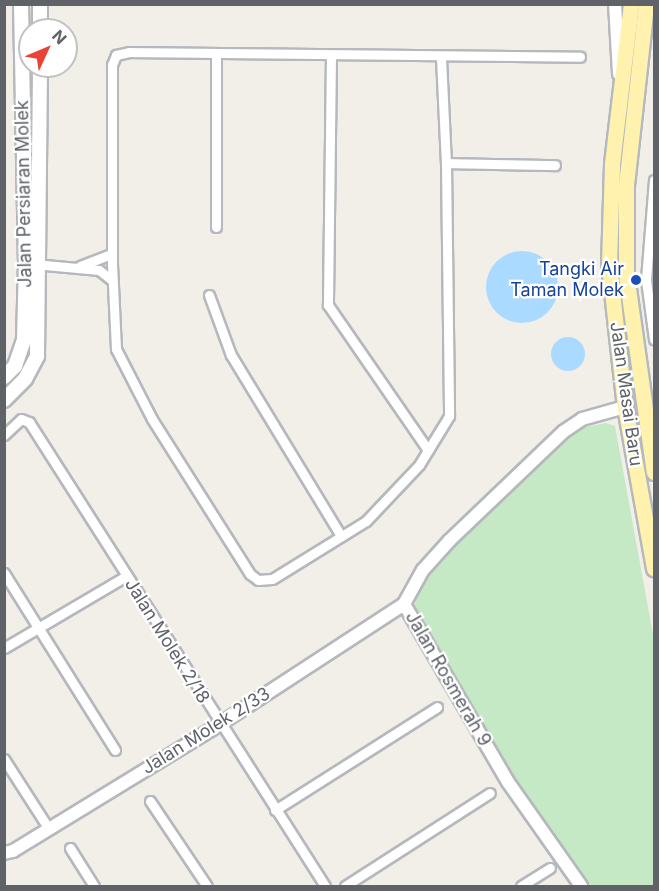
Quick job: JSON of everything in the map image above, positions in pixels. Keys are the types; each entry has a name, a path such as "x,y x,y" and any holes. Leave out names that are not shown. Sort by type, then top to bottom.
{"main road":[{"name":"Jalan Persiaran Molek","path":"4,400 25,379 37,356 21,4"},
{"name":"Jalan Masai Baru","path":"631,4 612,164 609,265 625,407 654,568"},
{"name":"Jalan Masai Baru","path":"646,4 626,186 625,230 626,274 654,472"},
{"name":"Jalan Persiaran Molek","path":"4,377 15,366 22,352 33,264 40,78"},
{"path":"625,407 634,409 640,415 649,438"}],"street":[{"path":"615,4 616,56 621,96"},
{"path":"441,58 446,163 449,416 419,465 366,521 272,579 258,580 250,574 152,419 116,349 112,280 112,64 116,55 129,52 441,58 580,57"},
{"path":"216,53 216,227"},
{"path":"331,55 328,305 428,450"},
{"path":"446,163 555,165"},
{"path":"654,180 646,280 654,339"},
{"path":"80,267 112,255"},
{"path":"33,264 99,270 112,280"},
{"path":"209,295 231,355 341,536"},
{"name":"Jalan Rosmerah 9","path":"581,886 508,782 404,604 423,570 448,541 563,432 582,420 625,407"},
{"name":"Jalan Molek 2/18","path":"4,435 21,419 28,422 325,886"},
{"path":"4,573 115,750"},
{"path":"4,648 126,576"},
{"name":"Jalan Molek 2/33","path":"4,853 13,851 49,830 220,724 404,604"},
{"path":"276,810 437,707"},
{"path":"4,759 49,830"},
{"path":"345,886 490,793"},
{"path":"150,801 207,886"},
{"path":"70,848 94,886"},
{"path":"521,886 550,868"}],"green space":[{"path":"606,423 615,426 654,640 654,886 587,886 474,717 413,611 420,587 450,545 580,428"}],"water":[{"path":"529,251 548,261 556,273 558,287 556,301 548,313 536,321 515,323 496,313 488,301 486,280 496,261 508,253"},
{"path":"568,337 580,342 585,354 580,366 568,371 556,366 551,354 556,342"}],"place":[{"name":"Tangki Air Taman Molek","path":"636,280"}]}
